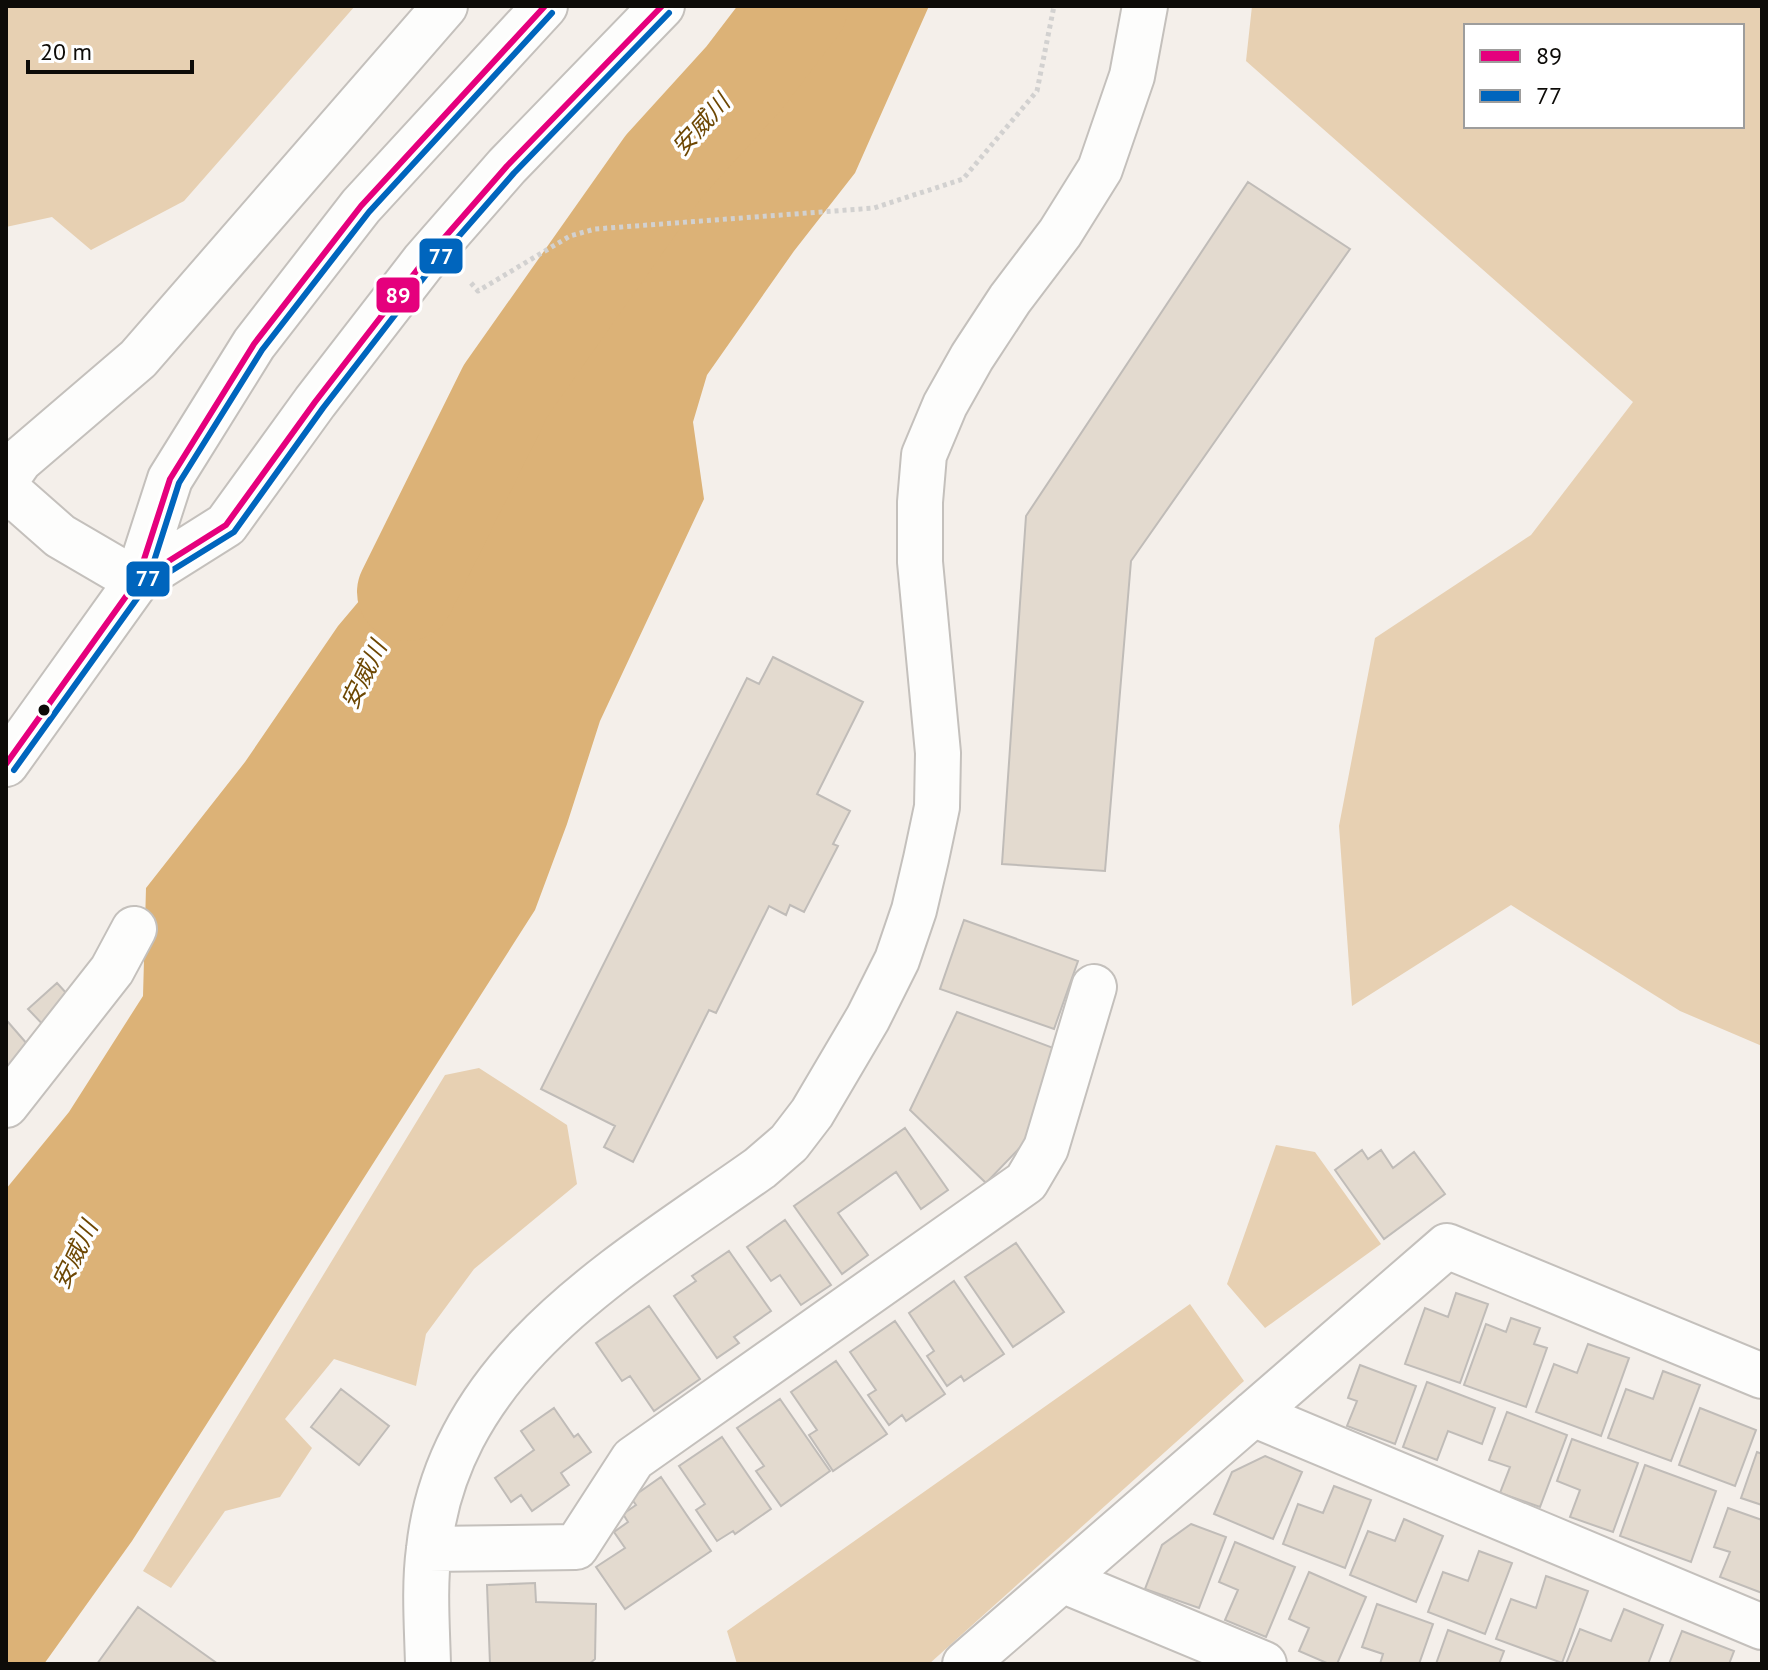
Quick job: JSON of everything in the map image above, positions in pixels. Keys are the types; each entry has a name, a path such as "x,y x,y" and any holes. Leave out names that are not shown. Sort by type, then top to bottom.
{"street":[{"path":"6,480 20,460 138,359 445,6"},
{"path":"6,764 137,581 170,479 254,344 361,206 545,6"},
{"path":"137,581 226,525 315,402 424,261 507,166 662,6"},
{"path":"428,1664 429,1549 436,1513 451,1463 462,1439 508,1369 532,1341 573,1303 760,1168 789,1143 826,1093 897,960 914,910 937,807 937,725 920,562 924,455 945,405 972,357 1010,299 1060,233 1100,169 1132,76 1145,6"},
{"path":"6,498 18,499 60,536 137,581"},
{"path":"6,1105 112,970 134,929"},
{"path":"429,1549 576,1547 633,1459 1026,1182 1046,1148 1094,987"},
{"path":"965,1664 1447,1246 1762,1376"},
{"path":"1253,1414 1762,1627"},
{"path":"1062,1580 1264,1664"}],"path":[{"path":"463,274 478,291 570,236 595,229 874,208 963,179 1037,91 1054,6"}],"shaded area":[{"path":"6,6 355,6 184,201 91,250 52,217 6,227"},
{"path":"1252,6 1762,6 1762,1046 1680,1011 1511,905 1352,1006 1339,826 1375,638 1531,535 1633,402 1246,61"},
{"path":"479,1068 567,1125 577,1184 474,1269 426,1334 416,1386 334,1359 285,1419 312,1448 280,1497 225,1511 171,1588 143,1571 445,1075"},
{"path":"1276,1145 1315,1152 1381,1244 1265,1328 1227,1284"},
{"path":"1190,1304 1244,1381 929,1664 737,1664 727,1631"}],"water":[{"path":"783,6 929,6 855,173 794,251 707,375 693,422 704,499 600,721 535,910 132,1541 44,1664 6,1664 6,1189 69,1112 143,996 146,888 245,762 338,626 440,505 616,263 731,118 775,41"}],"building":[{"path":"1248,182 1350,249 1131,561 1105,871 1002,864 1026,516"},
{"path":"773,657 863,702 817,794 850,811 833,844 838,846 804,912 790,905 786,915 769,906 716,1013 709,1010 633,1162 604,1147 615,1126 541,1089 747,678 759,684"},
{"path":"964,920 1078,961 1054,1029 940,989"},
{"path":"57,983 79,1007 51,1033 28,1009"},
{"path":"957,1012 1056,1049 1031,1136 986,1183 910,1110"},
{"path":"6,1023 41,1060 6,1090"},
{"path":"905,1128 948,1190 921,1209 896,1172 838,1213 868,1255 842,1274 794,1206"},
{"path":"1362,1150 1368,1159 1381,1150 1393,1168 1414,1152 1445,1194 1384,1239 1335,1170"},
{"path":"785,1220 831,1285 801,1305 780,1275 771,1281 747,1247"},
{"path":"1016,1243 1064,1312 1013,1347 965,1277"},
{"path":"729,1251 771,1311 734,1337 739,1343 717,1358 674,1296 696,1281 692,1276"},
{"path":"954,1281 1004,1354 964,1381 961,1376 947,1386 927,1356 934,1351 909,1313"},
{"path":"1456,1293 1488,1304 1460,1383 1405,1364 1425,1308 1448,1317"},
{"path":"649,1306 700,1379 654,1411 630,1376 622,1381 596,1343"},
{"path":"1511,1318 1540,1328 1534,1344 1547,1348 1526,1407 1464,1385 1486,1324 1506,1332"},
{"path":"895,1321 945,1394 906,1421 902,1415 889,1425 868,1395 876,1390 850,1352"},
{"path":"1588,1344 1629,1358 1601,1436 1536,1412 1554,1364 1577,1373"},
{"path":"836,1361 887,1434 833,1471 809,1435 817,1430 791,1392"},
{"path":"1360,1365 1416,1386 1395,1444 1347,1426 1357,1401 1348,1398"},
{"path":"1663,1371 1700,1385 1671,1461 1608,1438 1626,1389 1653,1399"},
{"path":"1427,1382 1495,1408 1482,1444 1448,1431 1437,1460 1403,1447"},
{"path":"341,1389 389,1426 359,1465 311,1427"},
{"path":"780,1399 830,1471 781,1506 756,1471 764,1466 737,1428"},
{"path":"554,1408 574,1437 578,1434 591,1452 561,1473 569,1485 532,1511 521,1495 511,1502 495,1478 534,1450 521,1431"},
{"path":"1700,1408 1756,1430 1735,1486 1679,1465"},
{"path":"1507,1412 1567,1435 1540,1507 1500,1493 1510,1467 1489,1460"},
{"path":"722,1437 771,1509 735,1534 733,1531 717,1541 696,1510 705,1504 679,1466"},
{"path":"1572,1439 1638,1463 1613,1532 1570,1517 1580,1490 1557,1481"},
{"path":"1757,1452 1762,1454 1762,1505 1741,1498"},
{"path":"1265,1456 1302,1472 1273,1539 1214,1514 1232,1472"},
{"path":"1645,1465 1716,1491 1691,1562 1620,1536"},
{"path":"661,1477 711,1551 625,1609 596,1567 625,1548 614,1532 628,1522 623,1514 636,1505 631,1498"},
{"path":"1334,1486 1371,1500 1345,1568 1283,1544 1298,1504 1323,1513"},
{"path":"1728,1508 1762,1520 1762,1593 1720,1577 1730,1552 1714,1547"},
{"path":"1404,1519 1443,1536 1416,1602 1350,1575 1368,1531 1395,1541"},
{"path":"1191,1524 1226,1537 1199,1608 1145,1589 1162,1545"},
{"path":"1235,1542 1295,1567 1266,1637 1225,1620 1238,1590 1219,1582"},
{"path":"1479,1551 1512,1563 1485,1634 1428,1612 1443,1572 1468,1581"},
{"path":"1309,1572 1366,1597 1337,1664 1329,1664 1299,1651 1309,1628 1289,1619"},
{"path":"1546,1576 1588,1591 1562,1663 1496,1639 1511,1599 1536,1608"},
{"path":"535,1583 536,1602 596,1604 595,1659 589,1664 490,1664 487,1585"},
{"path":"1377,1604 1433,1624 1419,1664 1380,1664 1383,1654 1362,1647"},
{"path":"138,1607 218,1664 97,1664"},
{"path":"1624,1609 1663,1625 1648,1664 1566,1664 1580,1629 1611,1641"},
{"path":"1448,1630 1504,1651 1499,1664 1436,1664"},
{"path":"1682,1631 1734,1651 1729,1664 1669,1664"}],"waterway":[{"name":"安威川","path":"406,592 506,390 664,166 744,78 799,6"}],"transit line":[{"name":"89","path":"6,764 137,581 170,479 254,344 361,206 545,6"},
{"name":"89","path":"137,581 226,525 315,402 424,261 507,166 662,6"},
{"name":"77","path":"14,770 146,586 179,483 262,350 369,212 552,13"},
{"name":"77","path":"142,589 234,532 323,408 432,267 514,173 669,13"}]}
